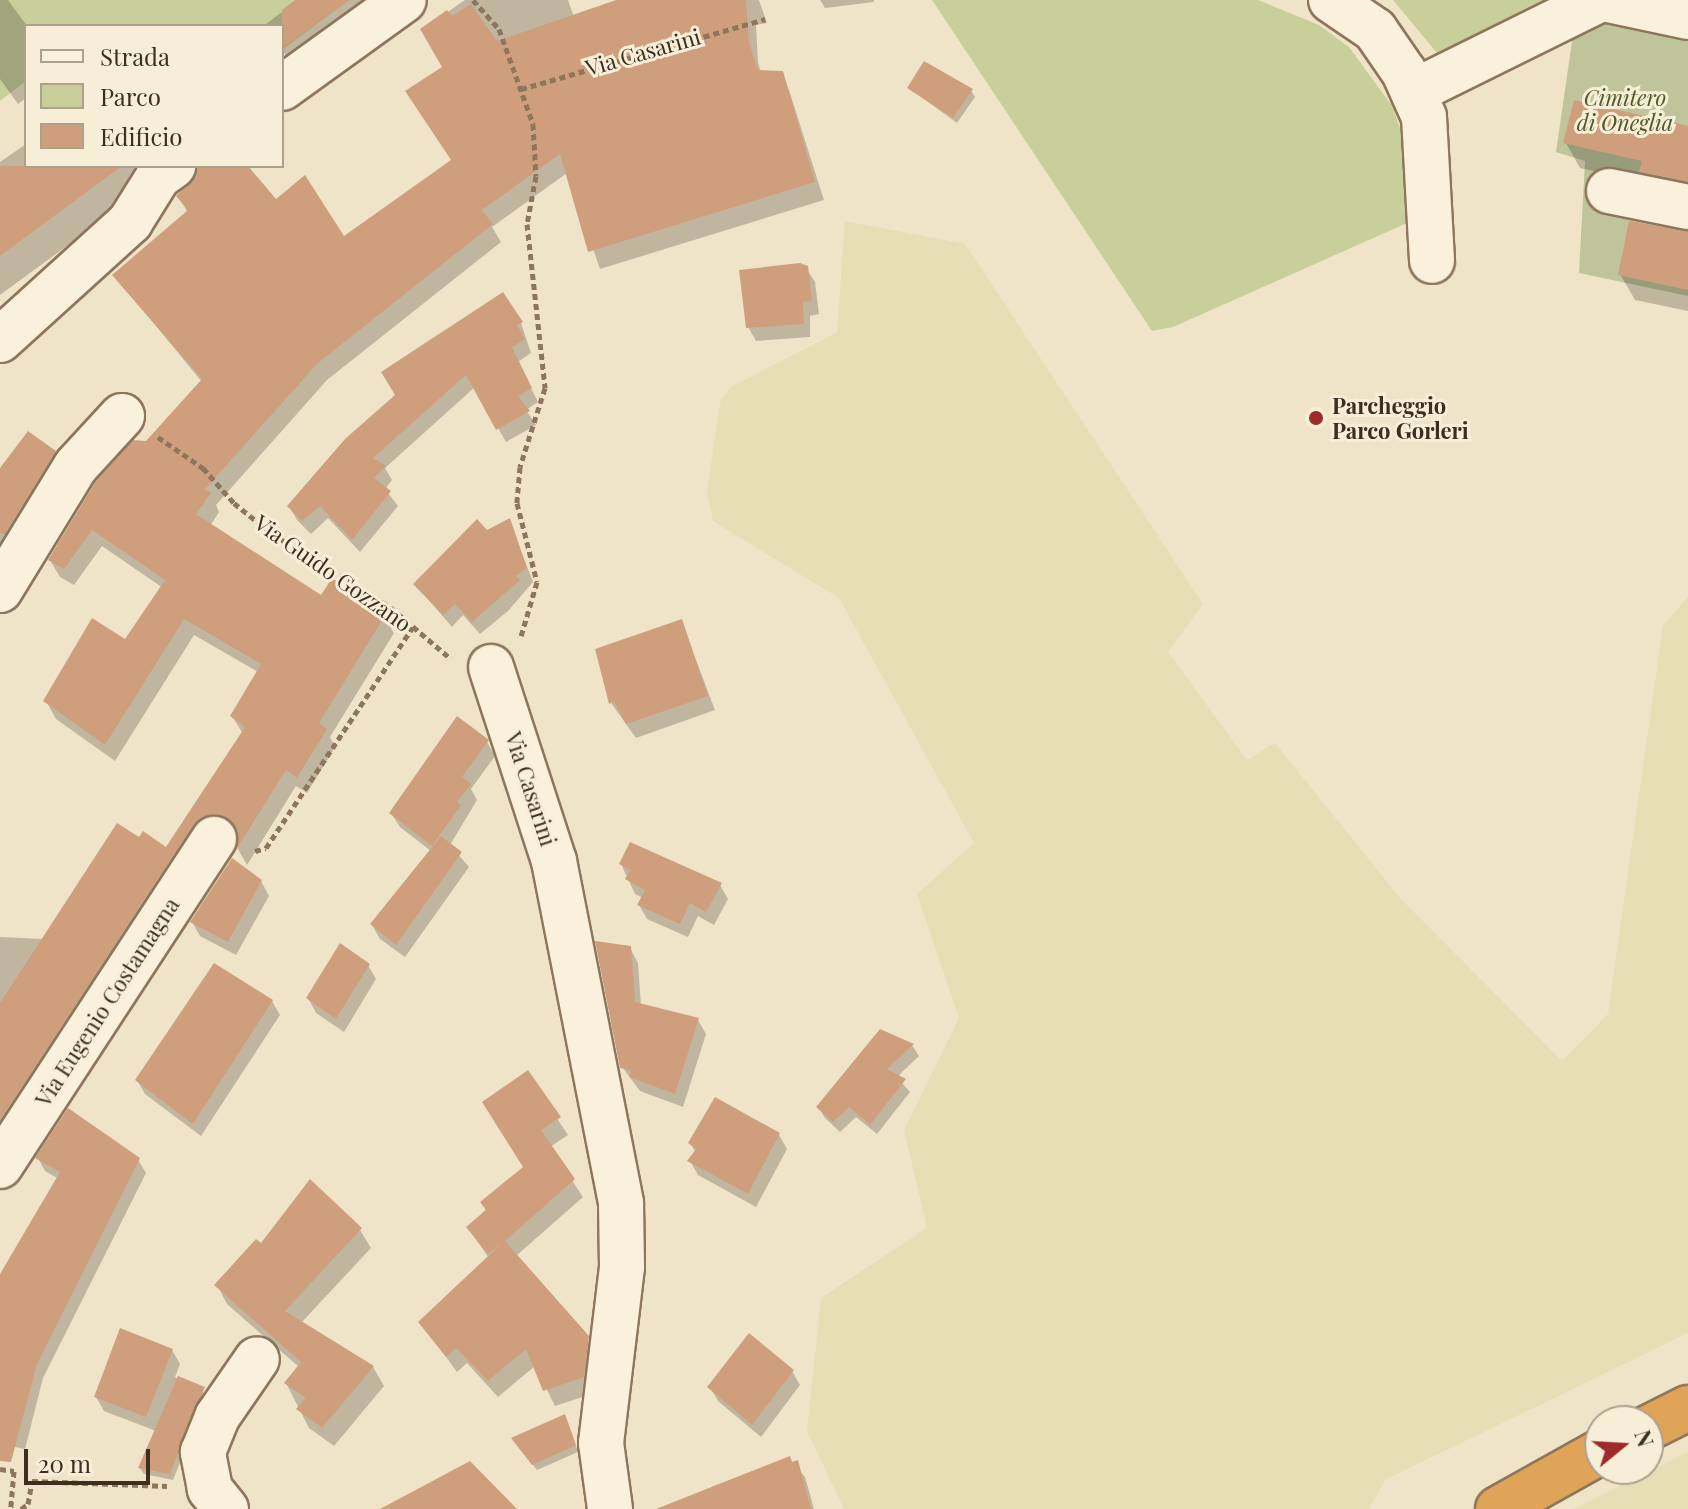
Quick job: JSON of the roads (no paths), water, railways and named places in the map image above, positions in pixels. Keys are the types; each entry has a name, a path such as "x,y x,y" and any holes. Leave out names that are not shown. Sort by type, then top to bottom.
{"highway":[{"path":"1664,1420 1688,1408"},
{"path":"1498,1509 1584,1461"}],"street":[{"path":"284,87 404,0"},
{"path":"1331,0 1375,30 1413,92 1424,117 1430,160 1432,261"},
{"path":"1413,92 1599,0"},
{"path":"1608,0 1688,17"},
{"path":"0,340 130,222 158,177 170,168"},
{"path":"1609,191 1688,207"},
{"path":"0,590 76,466 122,416"},
{"name":"Via Casarini","path":"491,667 554,861 621,1203 622,1267 601,1443 610,1509"},
{"name":"Via Eugenio Costamagna","path":"0,1166 214,839"},
{"path":"226,1509 210,1489 203,1452 217,1417 257,1359"}],"place":[{"name":"Parcheggio Parco Gorleri","path":"1316,418"}],"park label":[{"name":"Cimitero di Oneglia","path":"1625,110"}]}
